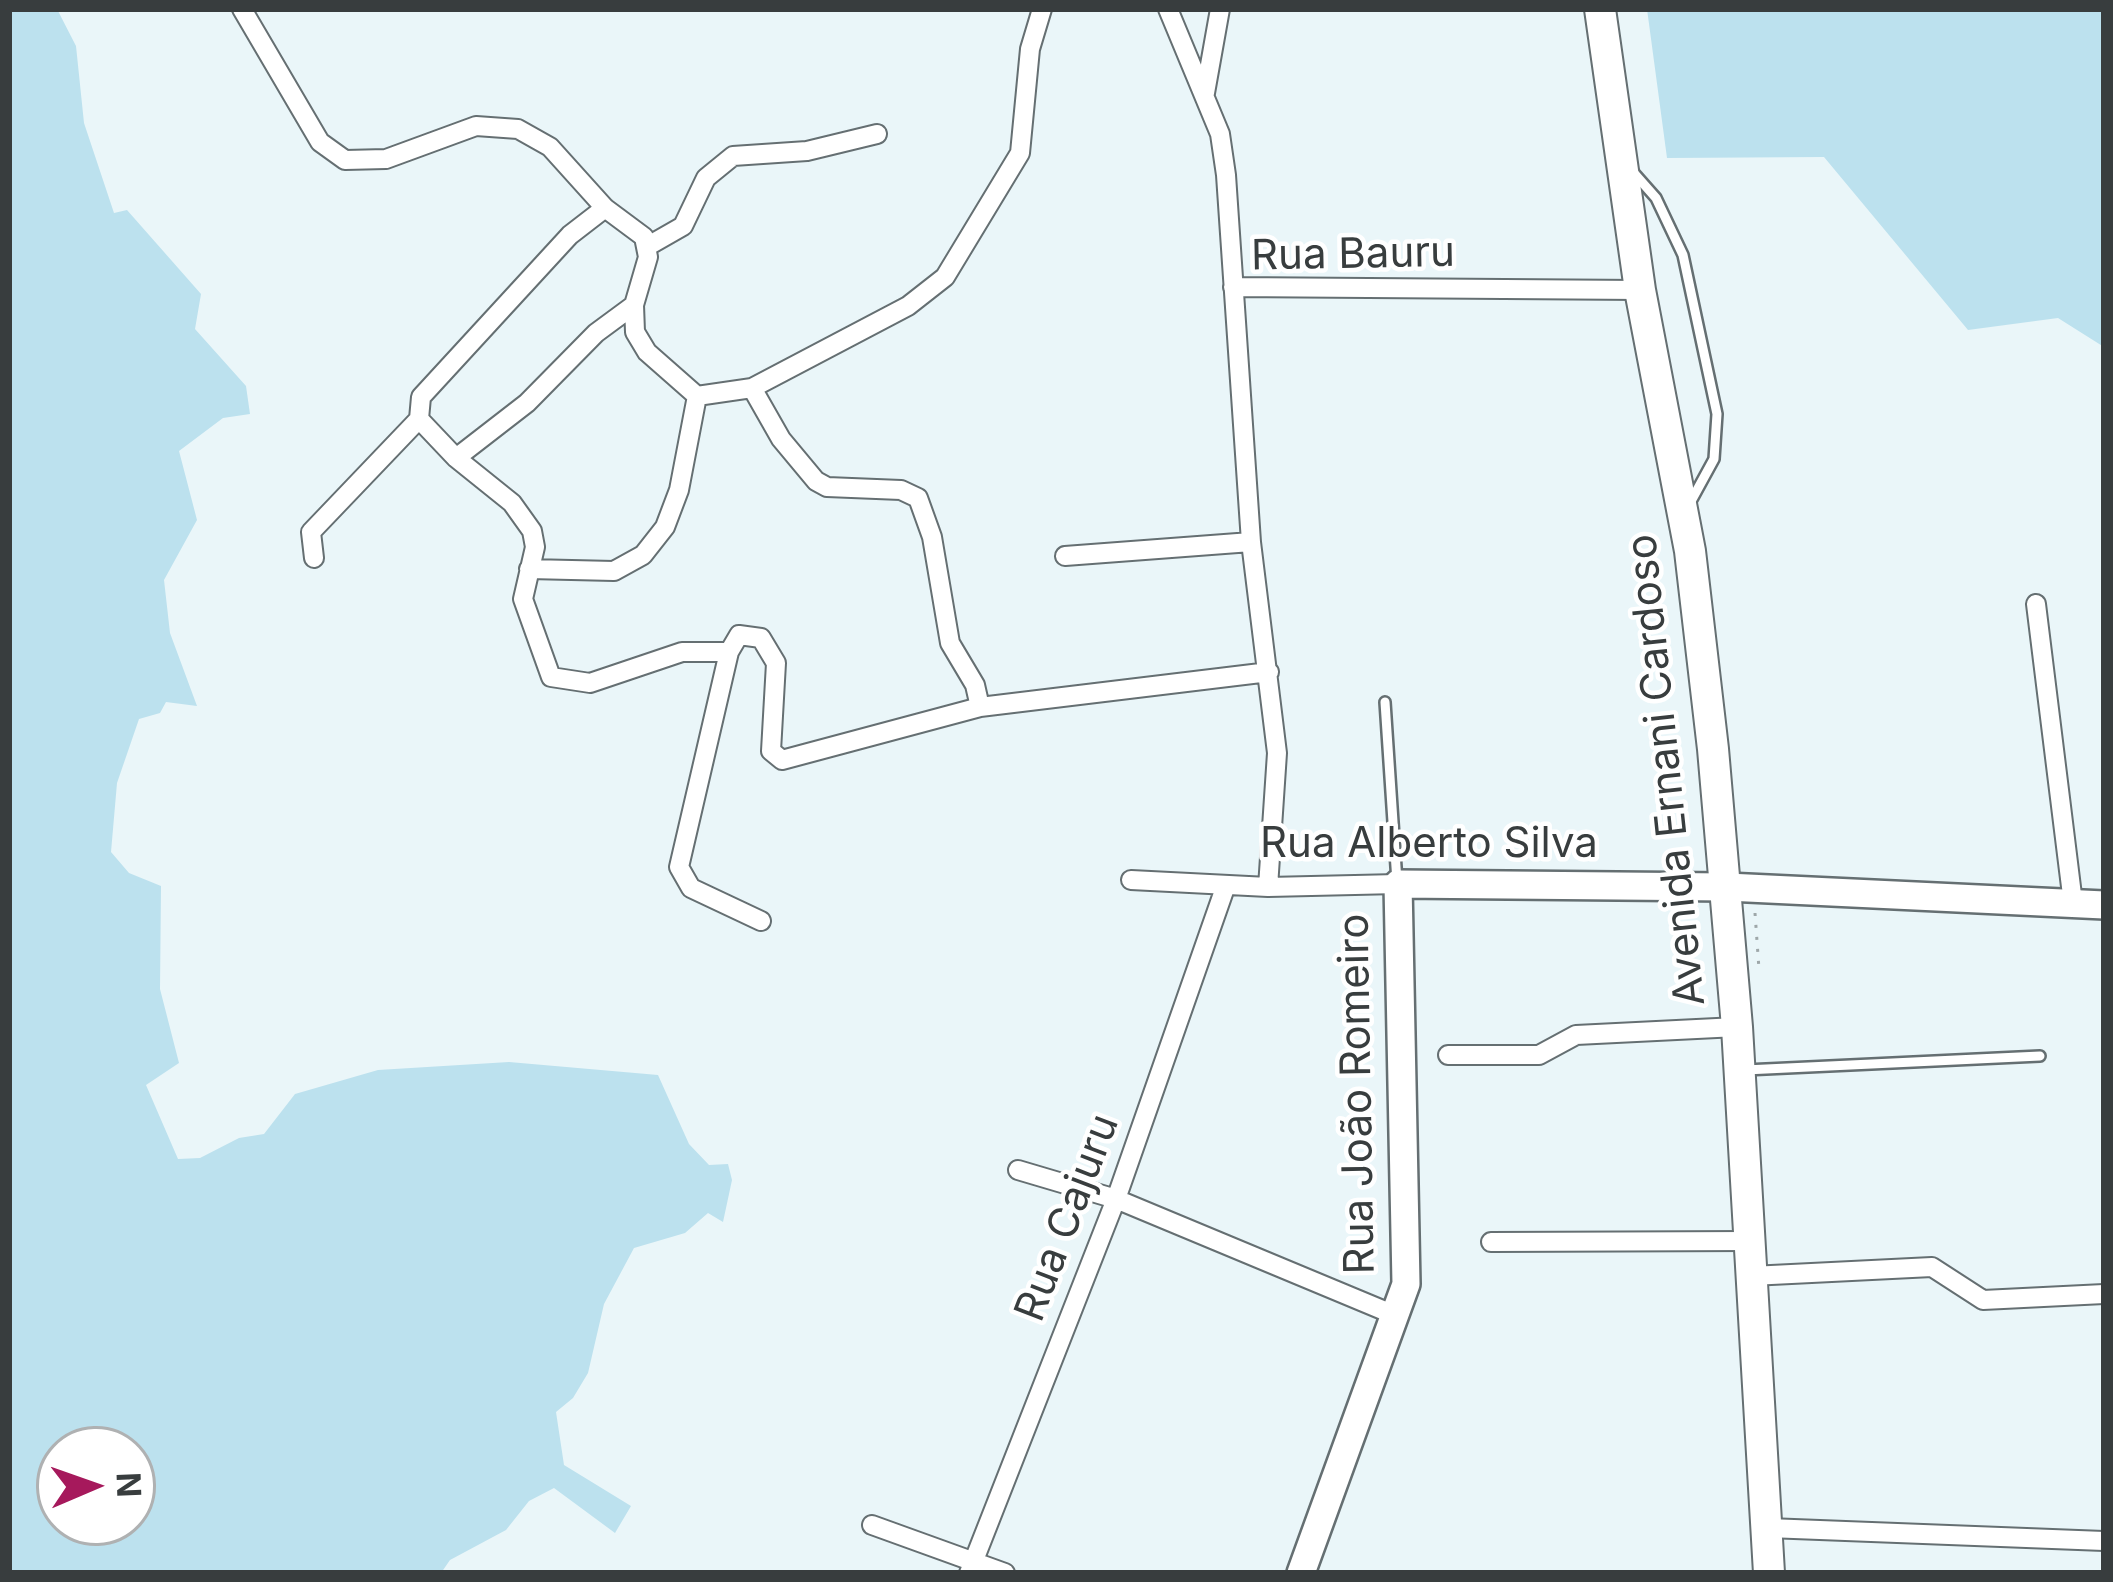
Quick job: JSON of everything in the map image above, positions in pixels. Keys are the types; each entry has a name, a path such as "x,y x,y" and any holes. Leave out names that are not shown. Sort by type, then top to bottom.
{"main road":[{"name":"Avenida Ernani Cardoso","path":"1600,9 1640,290 1683,516 1727,886 1769,1573"}],"street":[{"path":"242,9 331,152 363,162 386,159 440,134 500,125 534,136 550,147 604,208 637,229 648,246 634,305 635,332 647,352 697,396 752,388 908,306 946,277 1020,153 1030,49 1042,9"},
{"path":"1168,9 1220,134 1233,287"},
{"path":"1205,93 1220,9"},
{"path":"648,246 683,226 706,178 733,156 763,149 807,151 877,134"},
{"path":"314,558 311,532 419,419 421,397 571,235 604,208"},
{"name":"Rua Bauru","path":"1268,886 1278,781 1251,542 1233,287 1640,290"},
{"path":"456,458 527,404 596,333 634,305"},
{"path":"752,388 788,450 822,485 901,490 918,498 932,537 950,644 975,686 980,707"},
{"path":"529,569 614,571 643,556 665,527 680,490 697,396"},
{"path":"419,419 524,516 535,540 526,618 545,670 559,681 590,683 694,650 729,652"},
{"path":"1065,556 1251,542"},
{"path":"2036,604 2072,903"},
{"path":"761,921 692,888 679,866 729,652 743,634 761,638 770,647 777,670 770,751 782,760 980,707 1269,672"},
{"name":"Rua Alberto Silva","path":"1131,880 1268,886 1727,886 2104,905"},
{"name":"Rua João Romeiro","path":"1301,1573 1397,1316 1407,1255 1398,884"},
{"name":"Rua Cajuru","path":"971,1567 1116,1199 1226,885"},
{"path":"1448,1055 1539,1055 1576,1035 1737,1027"},
{"path":"1018,1170 1116,1199 1397,1316"},
{"path":"1491,1242 1750,1240"},
{"path":"1751,1276 1933,1267 1983,1300 2104,1294"},
{"path":"872,1525 971,1567 1005,1573"},
{"path":"1768,1528 2104,1541"}],"lane":[{"path":"1618,154 1656,198 1673,230 1717,414 1714,459 1683,516"},
{"path":"1385,701 1398,884"},
{"path":"1740,1070 2040,1056"}],"shaded area":[{"path":"9,9 57,9 76,46 84,123 114,213 127,210 201,294 195,329 246,386 250,414 223,418 179,451 197,520 164,580 170,633 197,706 166,702 160,713 139,719 117,783 111,852 129,873 161,886 160,989 179,1063 146,1085 178,1159 200,1158 239,1138 264,1134 295,1094 378,1070 509,1062 658,1075 689,1144 709,1165 728,1164 732,1180 723,1222 708,1213 685,1233 634,1248 604,1304 588,1373 573,1398 556,1412 564,1465 631,1506 615,1533 554,1488 529,1501 506,1530 450,1560 441,1573 9,1573"},
{"path":"1647,9 2104,9 2104,347 2058,318 1968,330 1824,157 1667,158"}]}
